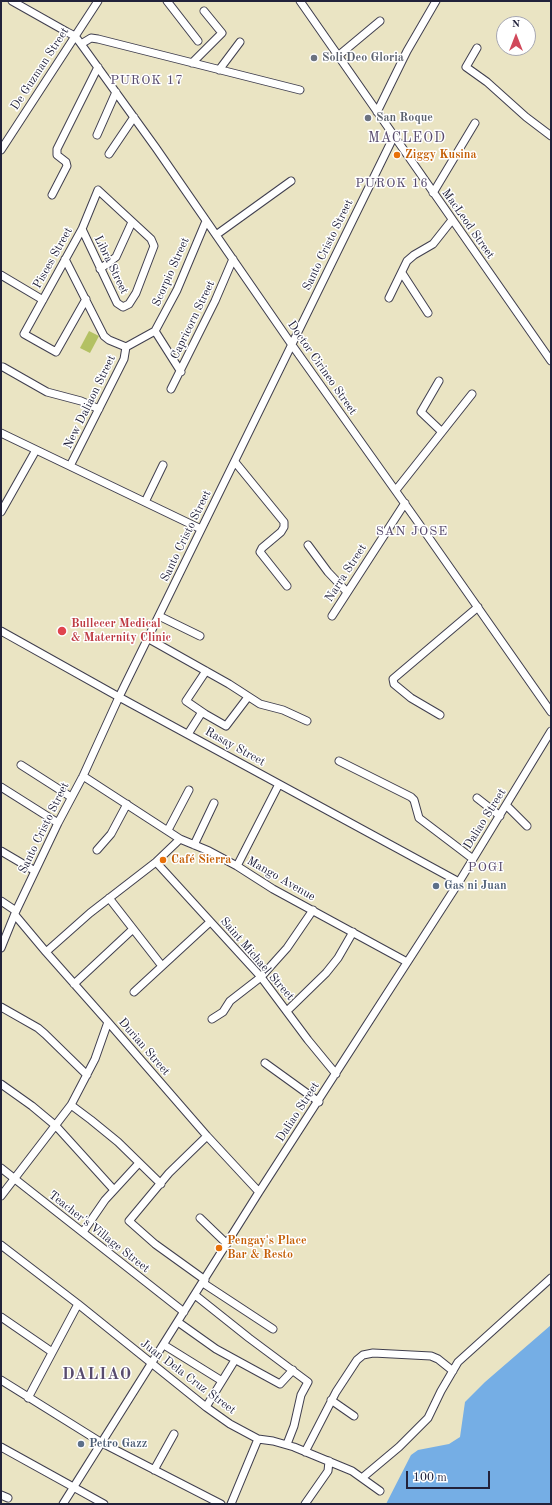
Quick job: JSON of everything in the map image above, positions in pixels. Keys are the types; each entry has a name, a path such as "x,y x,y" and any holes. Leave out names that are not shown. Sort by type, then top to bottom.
{"street":[{"path":"12,1 75,36"},
{"name":"De Guzman Street","path":"1,150 98,1"},
{"path":"167,1 198,40"},
{"name":"MacLeod Street","path":"300,1 551,361"},
{"path":"377,112 407,51 436,1"},
{"path":"192,63 222,33 204,11"},
{"path":"338,56 380,21"},
{"name":"Doctor Cirineo Street","path":"75,36 116,92 292,345 396,490 551,712"},
{"path":"81,44 87,39 94,38 300,90"},
{"path":"219,70 240,42"},
{"path":"477,48 466,67 488,82 526,117 551,136"},
{"path":"52,195 67,166 66,162 57,155 57,149 98,67"},
{"path":"97,135 116,92"},
{"path":"109,154 134,118"},
{"path":"433,192 475,123"},
{"name":"Santo Cristo Street","path":"1,948 15,913 58,823 394,136"},
{"path":"216,236 291,181"},
{"name":"Pisces Street","path":"86,299 56,352 24,334 82,229 98,190 132,222"},
{"path":"389,298 410,258 433,244 452,220"},
{"name":"Scorpio Street","path":"154,331 177,290 206,221"},
{"path":"100,269 116,257 132,222"},
{"name":"Libra Street","path":"82,229 100,269 118,303 120,306 127,306 133,299 138,289 154,249 154,243 151,239 132,222"},
{"path":"65,259 106,338 126,347 154,331 180,372"},
{"name":"Capricorn Street","path":"171,389 215,301 233,260"},
{"path":"402,273 428,313"},
{"path":"1,275 42,300"},
{"name":"New Daliaon Street","path":"70,466 124,359 126,347"},
{"path":"3,367 47,392 81,401 99,410"},
{"path":"440,381 421,412 442,432"},
{"path":"396,490 472,394"},
{"path":"1,433 201,529"},
{"path":"1,512 36,450"},
{"path":"235,462 284,522 284,527 281,532 262,548 260,552 287,586"},
{"path":"145,502 163,465"},
{"name":"Narra Street","path":"332,616 405,503"},
{"path":"308,546 328,572 347,592"},
{"path":"440,715 411,698 394,684 393,678 478,607"},
{"path":"159,616 200,636"},
{"name":"Rasay Street","path":"1,631 459,882"},
{"path":"149,639 260,704 283,710 307,721"},
{"path":"206,671 186,701 202,712 226,726 248,697"},
{"path":"188,734 202,712"},
{"name":"Daliao Street","path":"63,1504 204,1282 259,1192 459,882 551,731"},
{"path":"339,761 411,797 414,800 419,818 473,859"},
{"path":"21,765 71,797"},
{"name":"Mango Avenue","path":"82,776 180,838 237,866 406,962"},
{"path":"237,866 279,784"},
{"path":"1,787 58,823"},
{"path":"168,830 190,790"},
{"path":"477,798 500,816"},
{"path":"194,845 214,803"},
{"path":"97,850 112,834 128,804"},
{"path":"506,805 527,826"},
{"path":"46,952 109,898 156,862 180,838"},
{"path":"1,851 35,871"},
{"name":"Saint Michael Street","path":"156,862 261,977 308,1040 336,1074"},
{"path":"109,898 162,966"},
{"name":"Durian Street","path":"1,901 15,913 46,952 207,1136 259,1192"},
{"path":"212,1019 223,1012 230,1001 261,977 287,948 313,910"},
{"path":"134,992 210,922"},
{"path":"74,984 133,929"},
{"path":"287,1011 326,973 338,958 353,932"},
{"path":"1,1007 46,1034 87,1075"},
{"path":"1,1196 15,1180 71,1105 95,1059 108,1022"},
{"path":"265,1063 318,1102"},
{"path":"1,1084 32,1106 56,1126 114,1190"},
{"path":"71,1105 118,1142 161,1184"},
{"path":"207,1136 169,1173 129,1221 155,1244 204,1282 273,1329"},
{"path":"83,1232 114,1190 139,1163"},
{"name":"Teacher's Village Street","path":"1,1168 184,1312"},
{"path":"200,1218 227,1244"},
{"name":"Juan Dela Cruz Street","path":"1,1245 78,1304 206,1407 230,1424 258,1439 287,1444 352,1471 380,1491"},
{"path":"362,1478 399,1447 428,1418 441,1391 458,1362 551,1278"},
{"path":"195,1295 308,1382 301,1395 294,1426 287,1444"},
{"path":"28,1398 78,1304"},
{"path":"1,1317 52,1352"},
{"path":"178,1322 205,1342 280,1384 293,1370"},
{"path":"164,1345 222,1382"},
{"path":"305,1452 344,1378 357,1360 363,1355 370,1353 431,1356 438,1359 453,1371"},
{"path":"206,1407 235,1360"},
{"path":"1,1380 102,1443 221,1504"},
{"path":"332,1400 354,1416"},
{"path":"154,1470 174,1434"},
{"path":"231,1504 258,1439"},
{"path":"1,1447 104,1504"},
{"path":"305,1504 328,1471 328,1462"},
{"path":"1,1495 8,1498"}],"green space":[{"path":"89,331 99,336 90,353 80,348"}],"water":[{"path":"551,1325 551,1504 386,1504 411,1455 418,1450 449,1444 460,1437 465,1402 485,1382"}],"place":[{"name":"Soli Deo Gloria","path":"314,58"},
{"name":"San Roque","path":"368,118"},
{"name":"Ziggy Kusina","path":"397,155"},
{"name":"Bullecer Medical & Maternity Clinic","path":"62,631"},
{"name":"Café Sierra","path":"163,860"},
{"name":"Gas ni Juan","path":"436,886"},
{"name":"Pengay's Place Bar & Resto","path":"219,1248"},
{"name":"Petro Gazz","path":"81,1444"}],"district":[{"name":"PUROK 17","path":"147,81"},
{"name":"MACLEOD","path":"407,138"},
{"name":"PUROK 16","path":"392,184"},
{"name":"SAN JOSE","path":"412,532"},
{"name":"POGI","path":"486,868"},
{"name":"DALIAO","path":"97,1375"}]}
